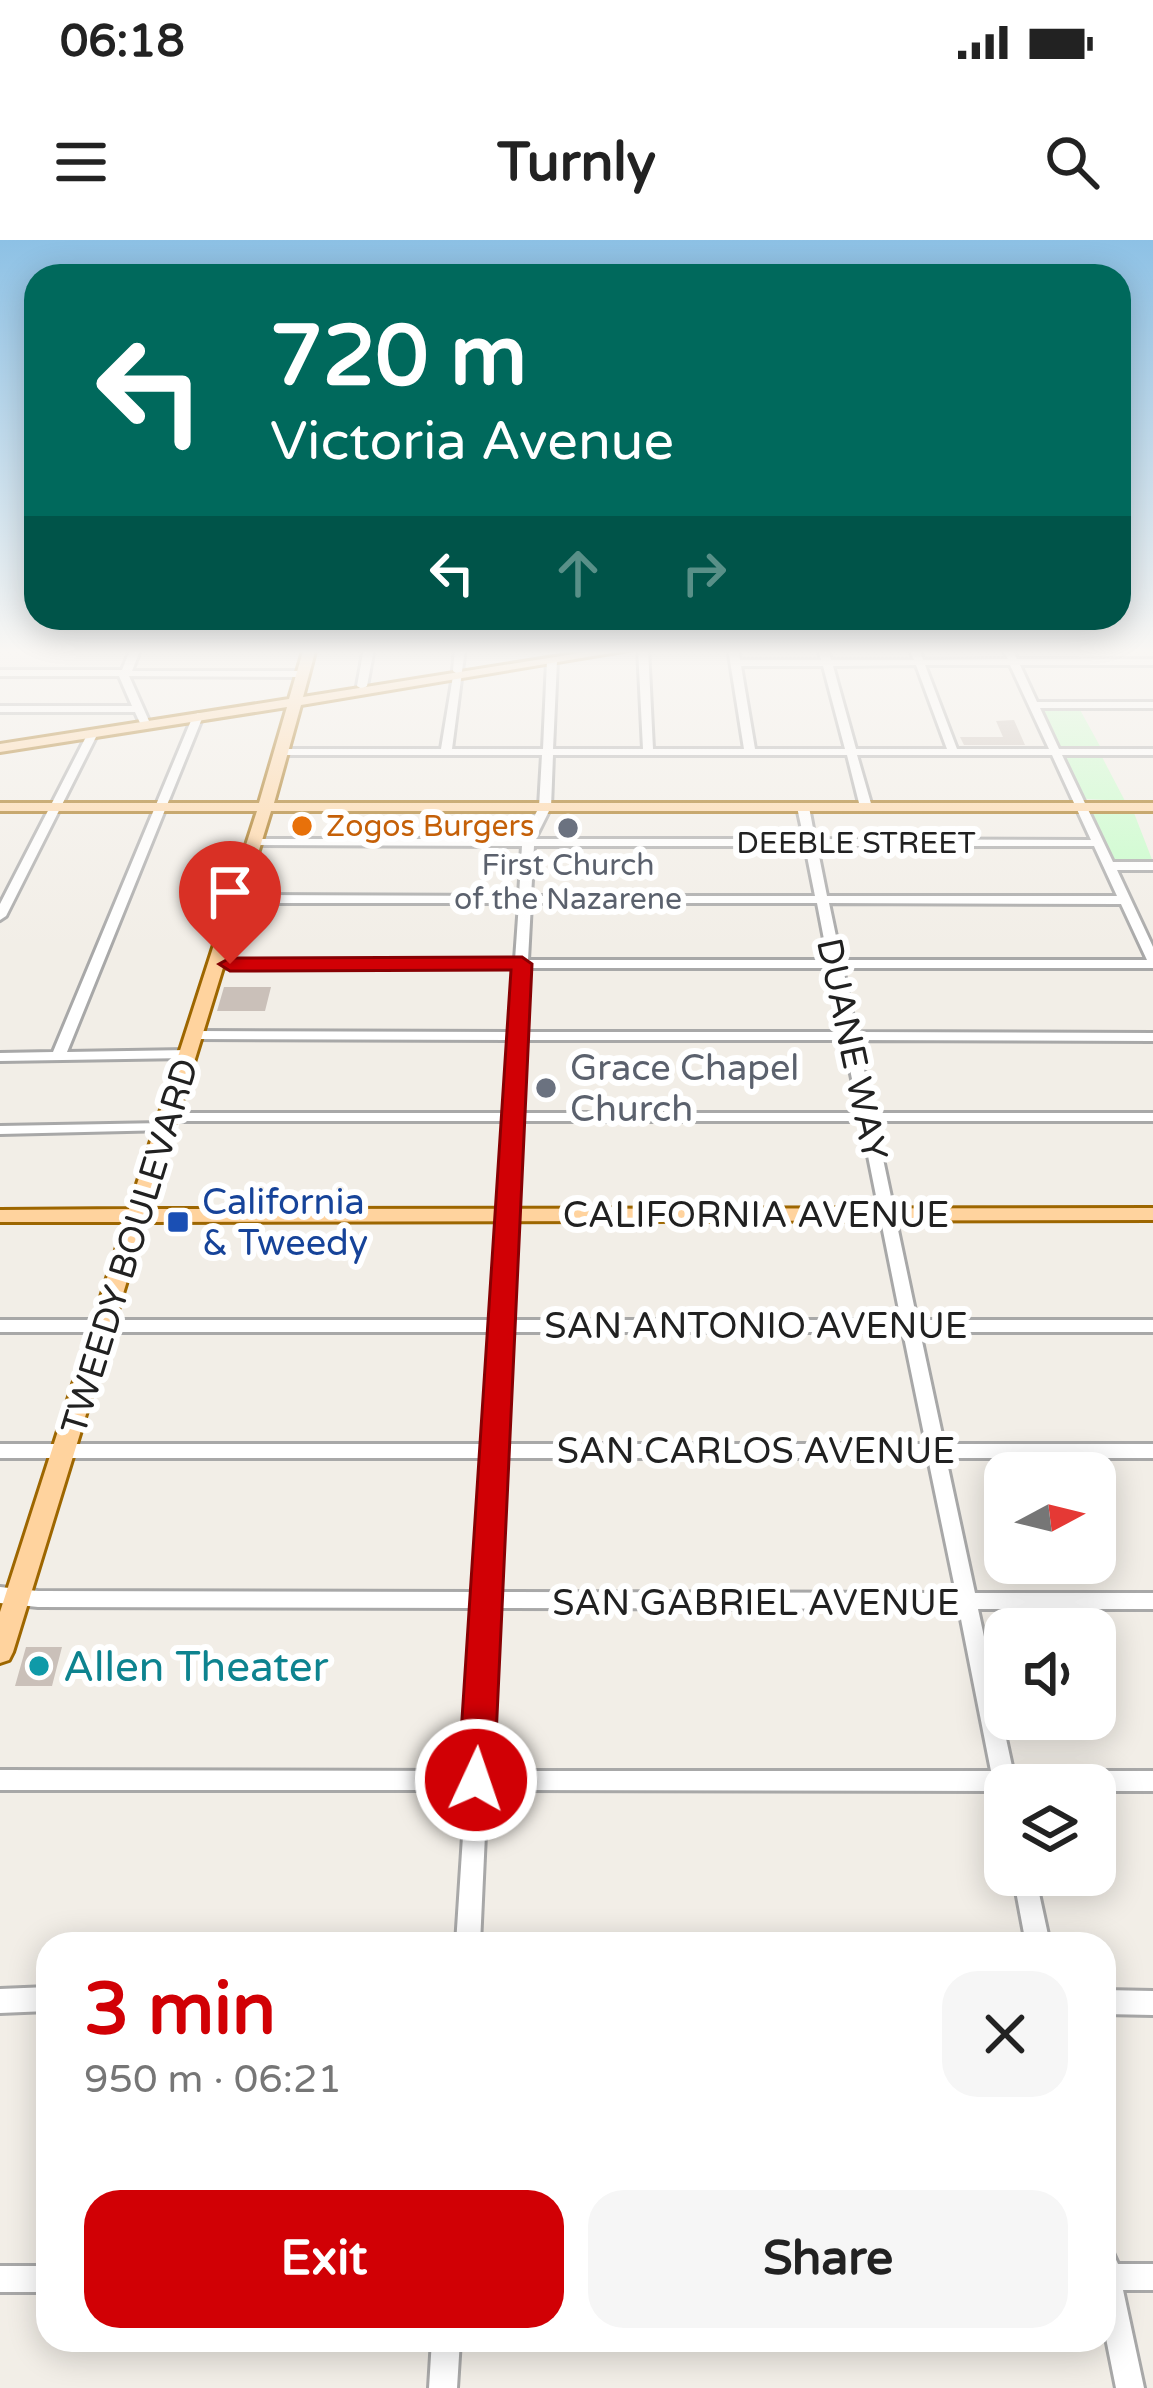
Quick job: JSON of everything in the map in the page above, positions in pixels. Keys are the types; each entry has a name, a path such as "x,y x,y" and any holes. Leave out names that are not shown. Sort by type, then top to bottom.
{"main road":[{"name":"TWEEDY BOULEVARD","path":"0,1652 9,1596 65,1449 283,748"},
{"path":"0,806 1153,807"},
{"name":"CALIFORNIA AVENUE","path":"0,1216 1153,1214"}],"street":[{"path":"0,916 85,748"},
{"path":"58,1056 185,748"},
{"path":"469,1932 528,841 545,807 546,748"},
{"path":"850,748 866,807"},
{"path":"216,964 1153,962 1146,930 1125,899 1054,748"},
{"path":"282,752 1153,752"},
{"name":"DUANE WAY","path":"803,807 1001,1764"},
{"name":"DEEBLE STREET","path":"254,842 1098,843"},
{"path":"1109,866 1153,866"},
{"path":"236,899 1125,899"},
{"path":"0,1057 191,1045 518,1037 1153,1037"},
{"path":"0,1130 165,1122 513,1118 1153,1118"},
{"name":"SAN ANTONIO AVENUE","path":"0,1325 1153,1326"},
{"name":"SAN CARLOS AVENUE","path":"0,1451 1153,1450"},
{"name":"SAN GABRIEL AVENUE","path":"9,1596 486,1602 1153,1601"},
{"path":"0,1780 984,1782"},
{"path":"1116,1781 1153,1781"},
{"path":"1028,1896 1036,1932"},
{"path":"0,2001 36,2000"},
{"path":"1116,2002 1153,2002"},
{"path":"1116,2273 1153,2277"},
{"path":"0,2279 36,2279"},
{"path":"1116,2323 1130,2388"},
{"path":"443,2388 445,2352"}],"green space":[{"path":"1063,755 1101,755 1125,801 1085,799"},
{"path":"1091,813 1134,813 1153,862 1114,862"}],"building":[{"path":"224,987 271,987 265,1011 217,1011"},
{"name":"Allen Theater","path":"26,1647 62,1647 52,1686 15,1686"}],"place":[{"name":"Zogos Burgers","path":"302,826"},
{"name":"First Church of the Nazarene","path":"568,828"},
{"name":"Grace Chapel Church","path":"546,1088"},
{"name":"California & Tweedy","path":"178,1222"},
{"name":"Allen Theater","path":"39,1666"}],"route":[{"path":"230,964 522,964 476,1780"}]}
